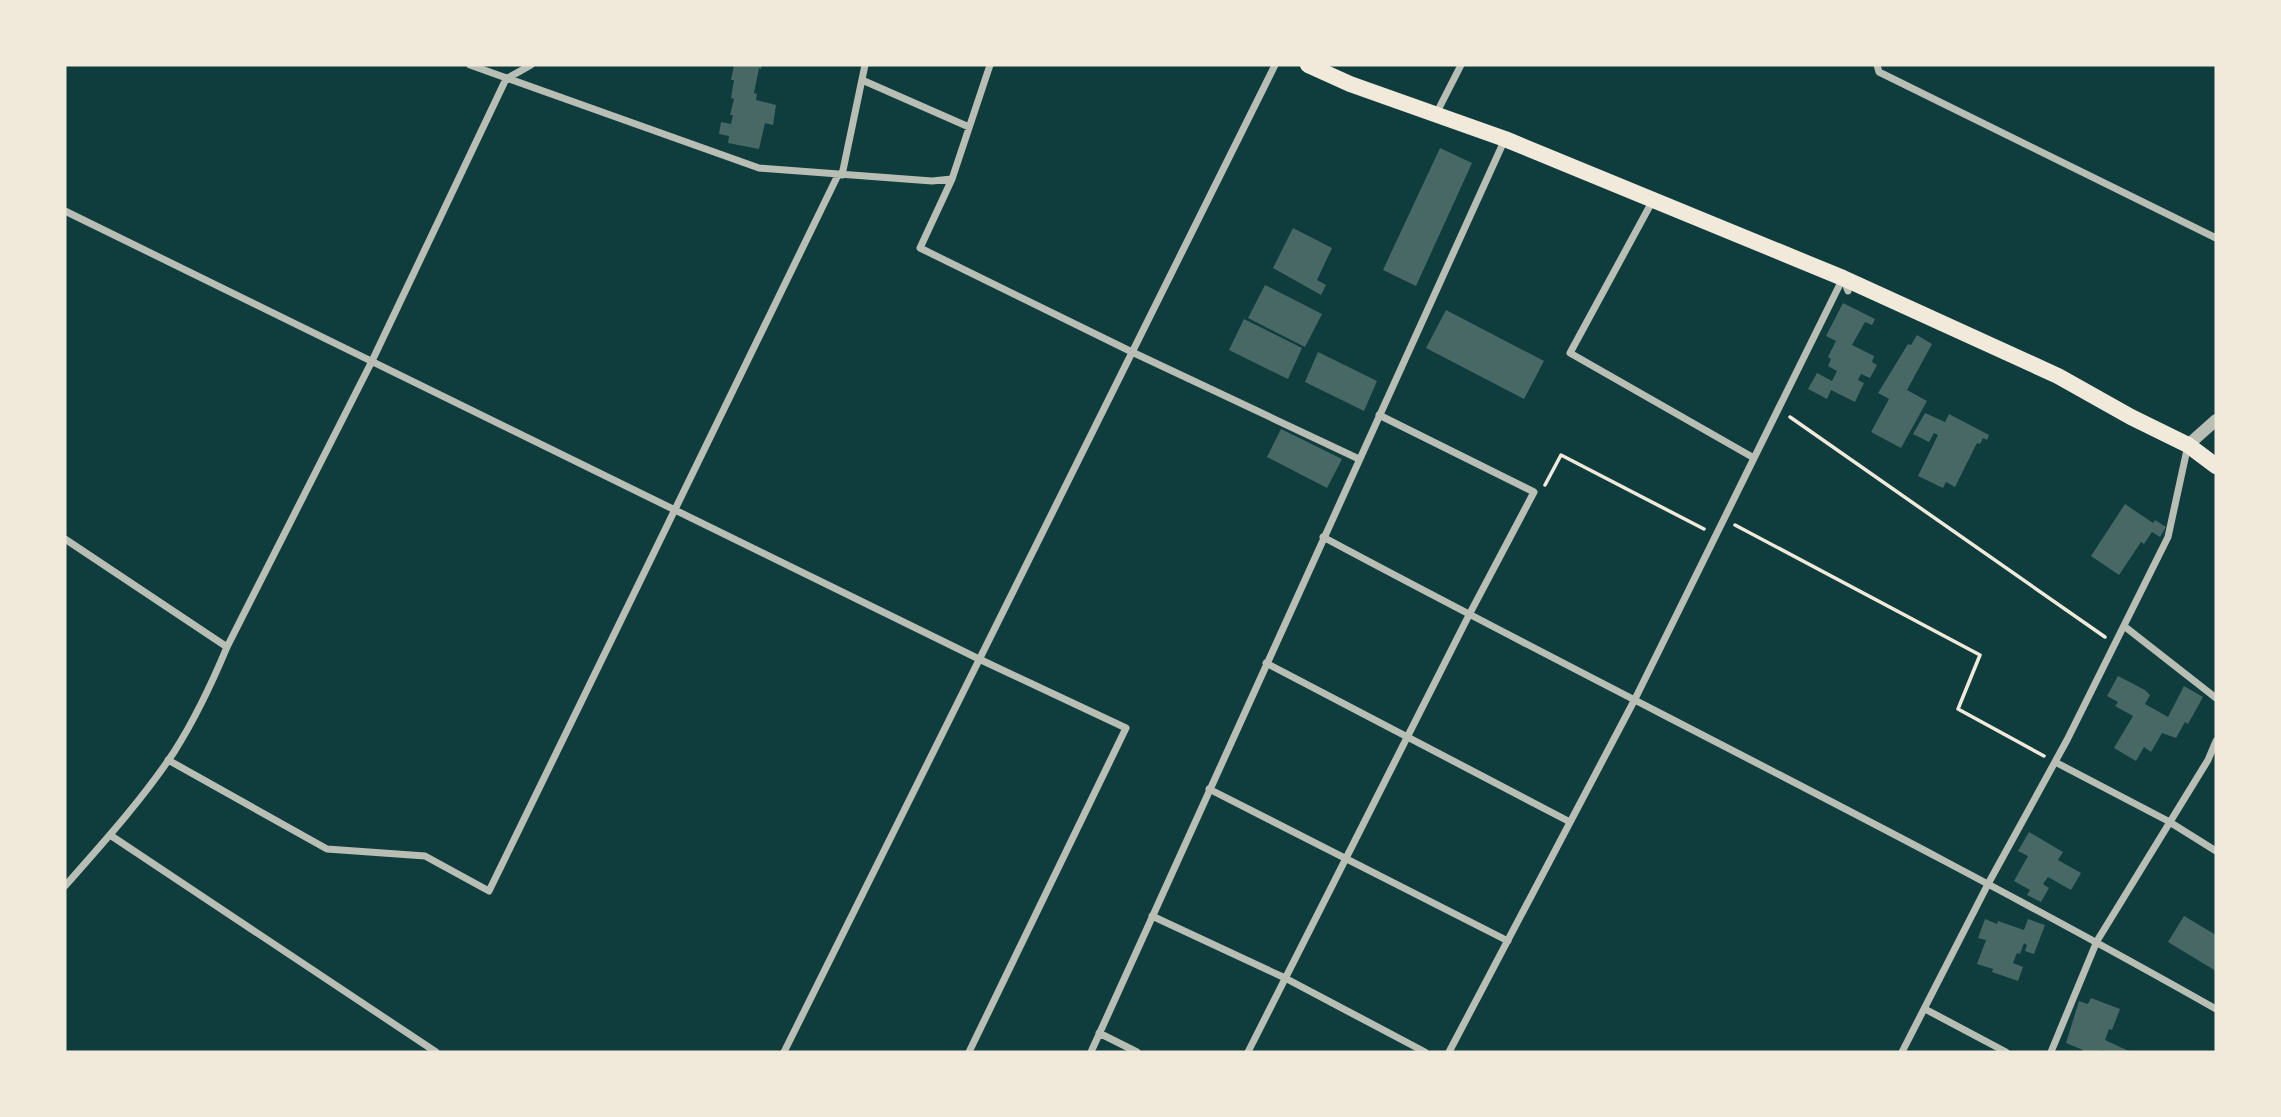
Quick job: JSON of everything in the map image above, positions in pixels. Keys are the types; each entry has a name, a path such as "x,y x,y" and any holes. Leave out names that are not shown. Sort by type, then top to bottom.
{"main road":[{"path":"1308,65 1350,84 1505,139 1653,200 2058,376 2188,445 2216,466"}],"street":[{"path":"470,65 759,168 932,181 952,179"},
{"path":"65,886 110,835 168,760 208,692 227,647 372,361 506,79 531,65"},
{"path":"168,760 327,849 425,856 489,891 840,175 865,65"},
{"path":"990,65 952,179 920,248 1359,459"},
{"path":"785,1052 1275,65"},
{"path":"1436,115 1461,65"},
{"path":"1877,65 1879,72 2216,239"},
{"path":"862,80 970,127"},
{"path":"1091,1052 1505,139"},
{"path":"1653,200 1570,353 1754,458"},
{"path":"65,211 979,659 1126,728 969,1052"},
{"path":"1449,1052 1635,699 1754,458 1845,285"},
{"path":"1248,1052 1345,857 1534,492 1379,415"},
{"path":"1902,1052 1988,884 2055,762 2168,537 2188,445 2216,420"},
{"path":"1323,537 2096,941 2216,1009"},
{"path":"65,539 227,647"},
{"path":"2124,626 2216,698"},
{"path":"1266,663 1570,822"},
{"path":"2051,1052 2096,941 2208,760 2216,741"},
{"path":"2055,762 2168,821 2216,851"},
{"path":"1209,789 1508,941"},
{"path":"110,835 436,1052"},
{"path":"1152,916 1285,978 1425,1052"},
{"path":"1924,1009 2006,1052"},
{"path":"1099,1033 1137,1052"}],"path":[{"path":"1779,409 2115,644"},
{"path":"1534,492 1546,484 1560,455 1716,535"},
{"path":"1724,519 1980,654 1958,709 2055,762"}],"building":[{"path":"734,65 762,65 754,93 757,94 756,100 776,105 773,125 765,123 759,149 728,143 729,136 719,134 721,122 731,124 733,115 730,115 734,99 731,98 734,80 731,80"},
{"path":"1440,148 1472,163 1416,286 1383,270"},
{"path":"1293,228 1332,248 1317,280 1326,285 1321,295 1273,268"},
{"path":"1265,285 1322,314 1305,347 1248,318"},
{"path":"1843,303 1875,319 1872,325 1865,322 1852,345 1874,356 1872,362 1877,365 1870,378 1861,374 1858,380 1864,383 1855,402 1831,390 1827,399 1808,389 1817,373 1832,381 1837,371 1828,366 1831,359 1828,357 1836,341 1826,336"},
{"path":"1446,310 1544,361 1524,399 1426,348"},
{"path":"1244,319 1302,348 1288,379 1229,350"},
{"path":"1917,335 1932,344 1907,390 1927,401 1901,448 1871,432 1889,399 1878,393 1908,344 1911,345"},
{"path":"1318,352 1377,381 1364,411 1305,382"},
{"path":"1925,413 1945,422 1949,414 1989,435 1987,440 1983,438 1980,444 1977,443 1955,487 1946,482 1943,488 1918,476 1938,435 1934,433 1929,442 1913,434"},
{"path":"1281,429 1342,459 1327,488 1267,457"},
{"path":"2125,504 2153,523 2155,520 2166,527 2160,537 2152,532 2144,544 2141,542 2119,575 2091,556"},
{"path":"2118,676 2145,690 2150,695 2145,704 2168,717 2184,686 2203,697 2188,724 2185,722 2176,738 2162,733 2151,752 2144,747 2136,761 2114,748 2133,716 2115,706 2118,702 2107,696"},
{"path":"2029,832 2063,852 2058,860 2081,873 2071,890 2048,877 2043,884 2049,888 2041,902 2027,895 2030,890 2014,881 2028,856 2018,851"},
{"path":"2184,916 2216,935 2216,971 2168,942"},
{"path":"1985,919 2024,930 2028,919 2045,925 2034,954 2025,951 2027,945 2024,943 2020,954 2017,953 2013,963 2023,967 2018,981 1977,964 1986,940 1978,938"},
{"path":"2091,998 2120,1009 2105,1040 2131,1052 2082,1052 2083,1050 2066,1043 2079,1001 2088,1004"}]}
